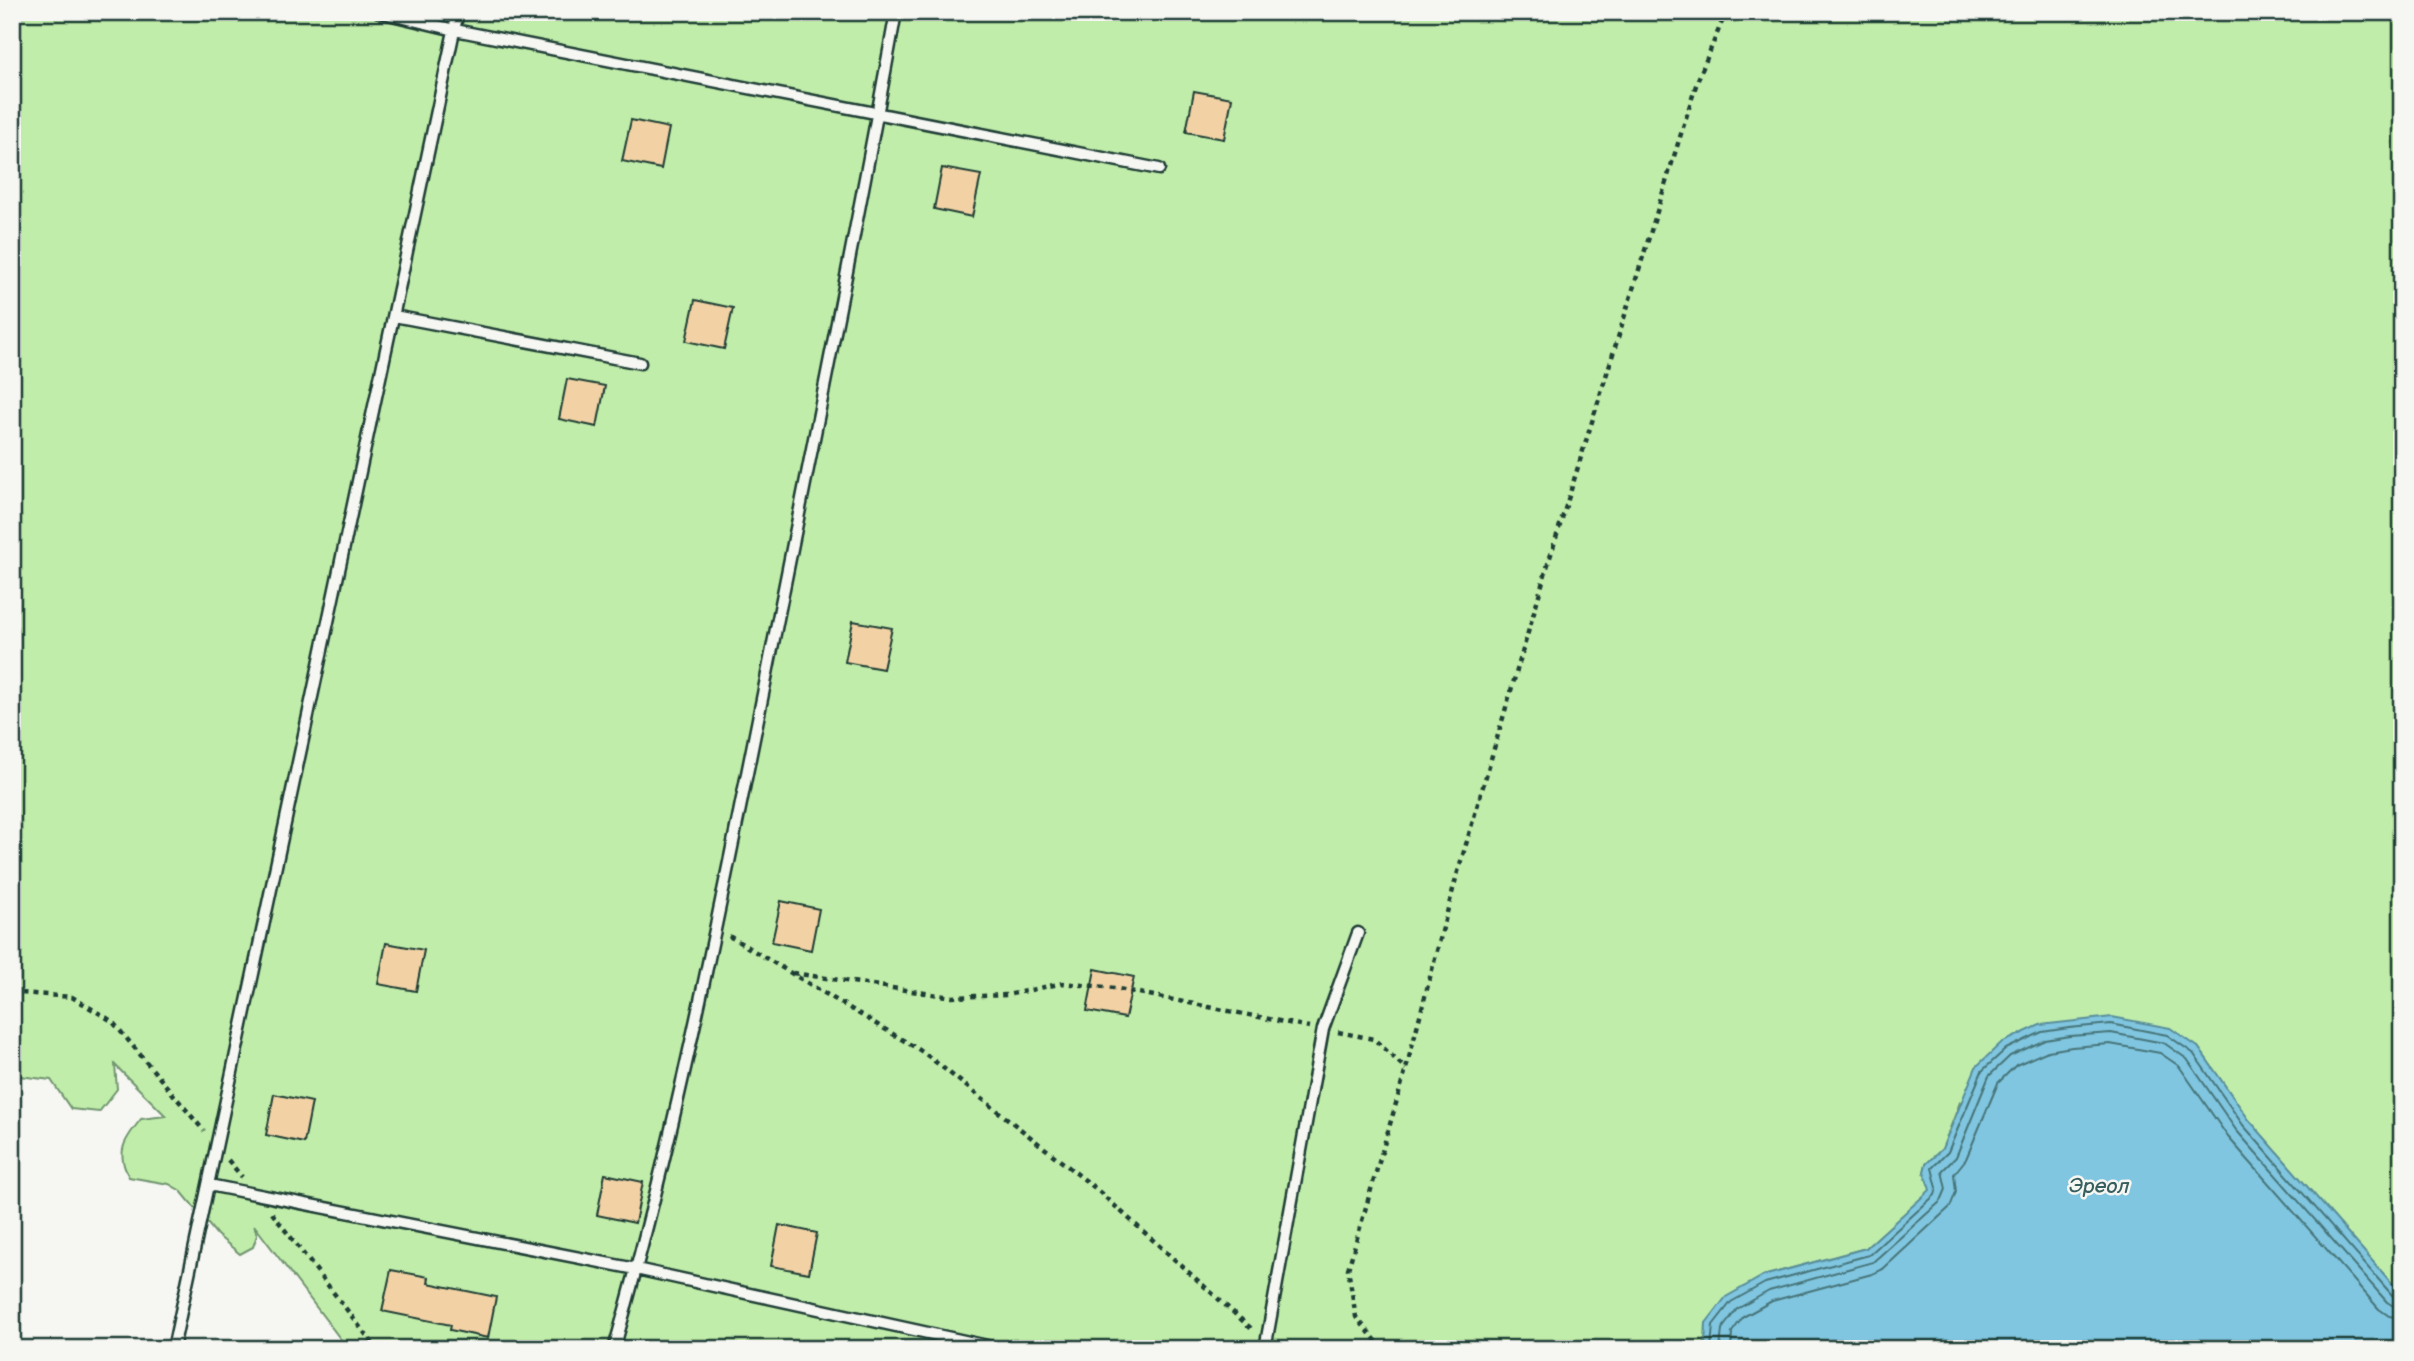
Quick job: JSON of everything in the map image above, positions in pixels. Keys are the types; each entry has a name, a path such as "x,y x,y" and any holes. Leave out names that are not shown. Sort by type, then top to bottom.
{"lane":[{"path":"379,12 455,30 1159,169"},
{"path":"173,1349 458,12"},
{"path":"614,1349 636,1269 716,928 896,12"},
{"path":"394,316 639,363"},
{"path":"1266,1346 1323,1029 1358,933"},
{"path":"209,1185 636,1269 1001,1349"}],"path":[{"path":"1383,1349 1356,1317 1348,1269 1406,1069 1454,882 1548,564 1697,82 1726,12"},
{"path":"716,928 934,1060 1096,1188 1266,1346"},
{"path":"789,972 952,997 1007,995 1063,983 1114,988 1374,1039 1406,1069"},
{"path":"12,996 20,993"}],"green space":[{"path":"12,12 2402,12 2402,1295 2249,1120 2198,1047 1960,1102 1942,1149 1926,1164 1924,1172 1931,1190 1866,1248 1763,1276 1706,1323 1705,1349 348,1349 254,1225 257,1235 253,1247 240,1254 217,1235 181,1191 169,1184 129,1177 122,1153 130,1133 141,1119 166,1116 115,1065 117,1089 99,1112 71,1109 51,1080 12,1075"}],"water":[{"name":"Эреол","path":"2112,1017 2170,1028 2198,1047 2249,1120 2402,1295 2402,1349 1705,1349 1706,1323 1726,1297 1763,1276 1866,1248 1930,1190 1924,1172 1926,1164 1942,1149 1976,1067 2001,1043 2040,1025"}],"building":[{"path":"1194,91 1232,98 1224,139 1186,132"},
{"path":"631,120 669,128 661,169 622,161"},
{"path":"942,168 981,175 972,217 934,209"},
{"path":"695,300 733,308 724,349 686,341"},
{"path":"567,379 605,386 597,427 559,419"},
{"path":"853,621 892,628 883,669 845,662"},
{"path":"781,901 819,909 811,950 772,942"},
{"path":"386,943 424,950 416,991 378,984"},
{"path":"1095,969 1134,977 1125,1018 1087,1011"},
{"path":"274,1094 312,1102 304,1143 266,1135"},
{"path":"605,1174 643,1182 635,1223 597,1215"},
{"path":"779,1225 817,1233 809,1273 771,1266"},
{"path":"391,1270 429,1277 428,1283 496,1297 488,1338 450,1330 451,1325 382,1311"}]}
